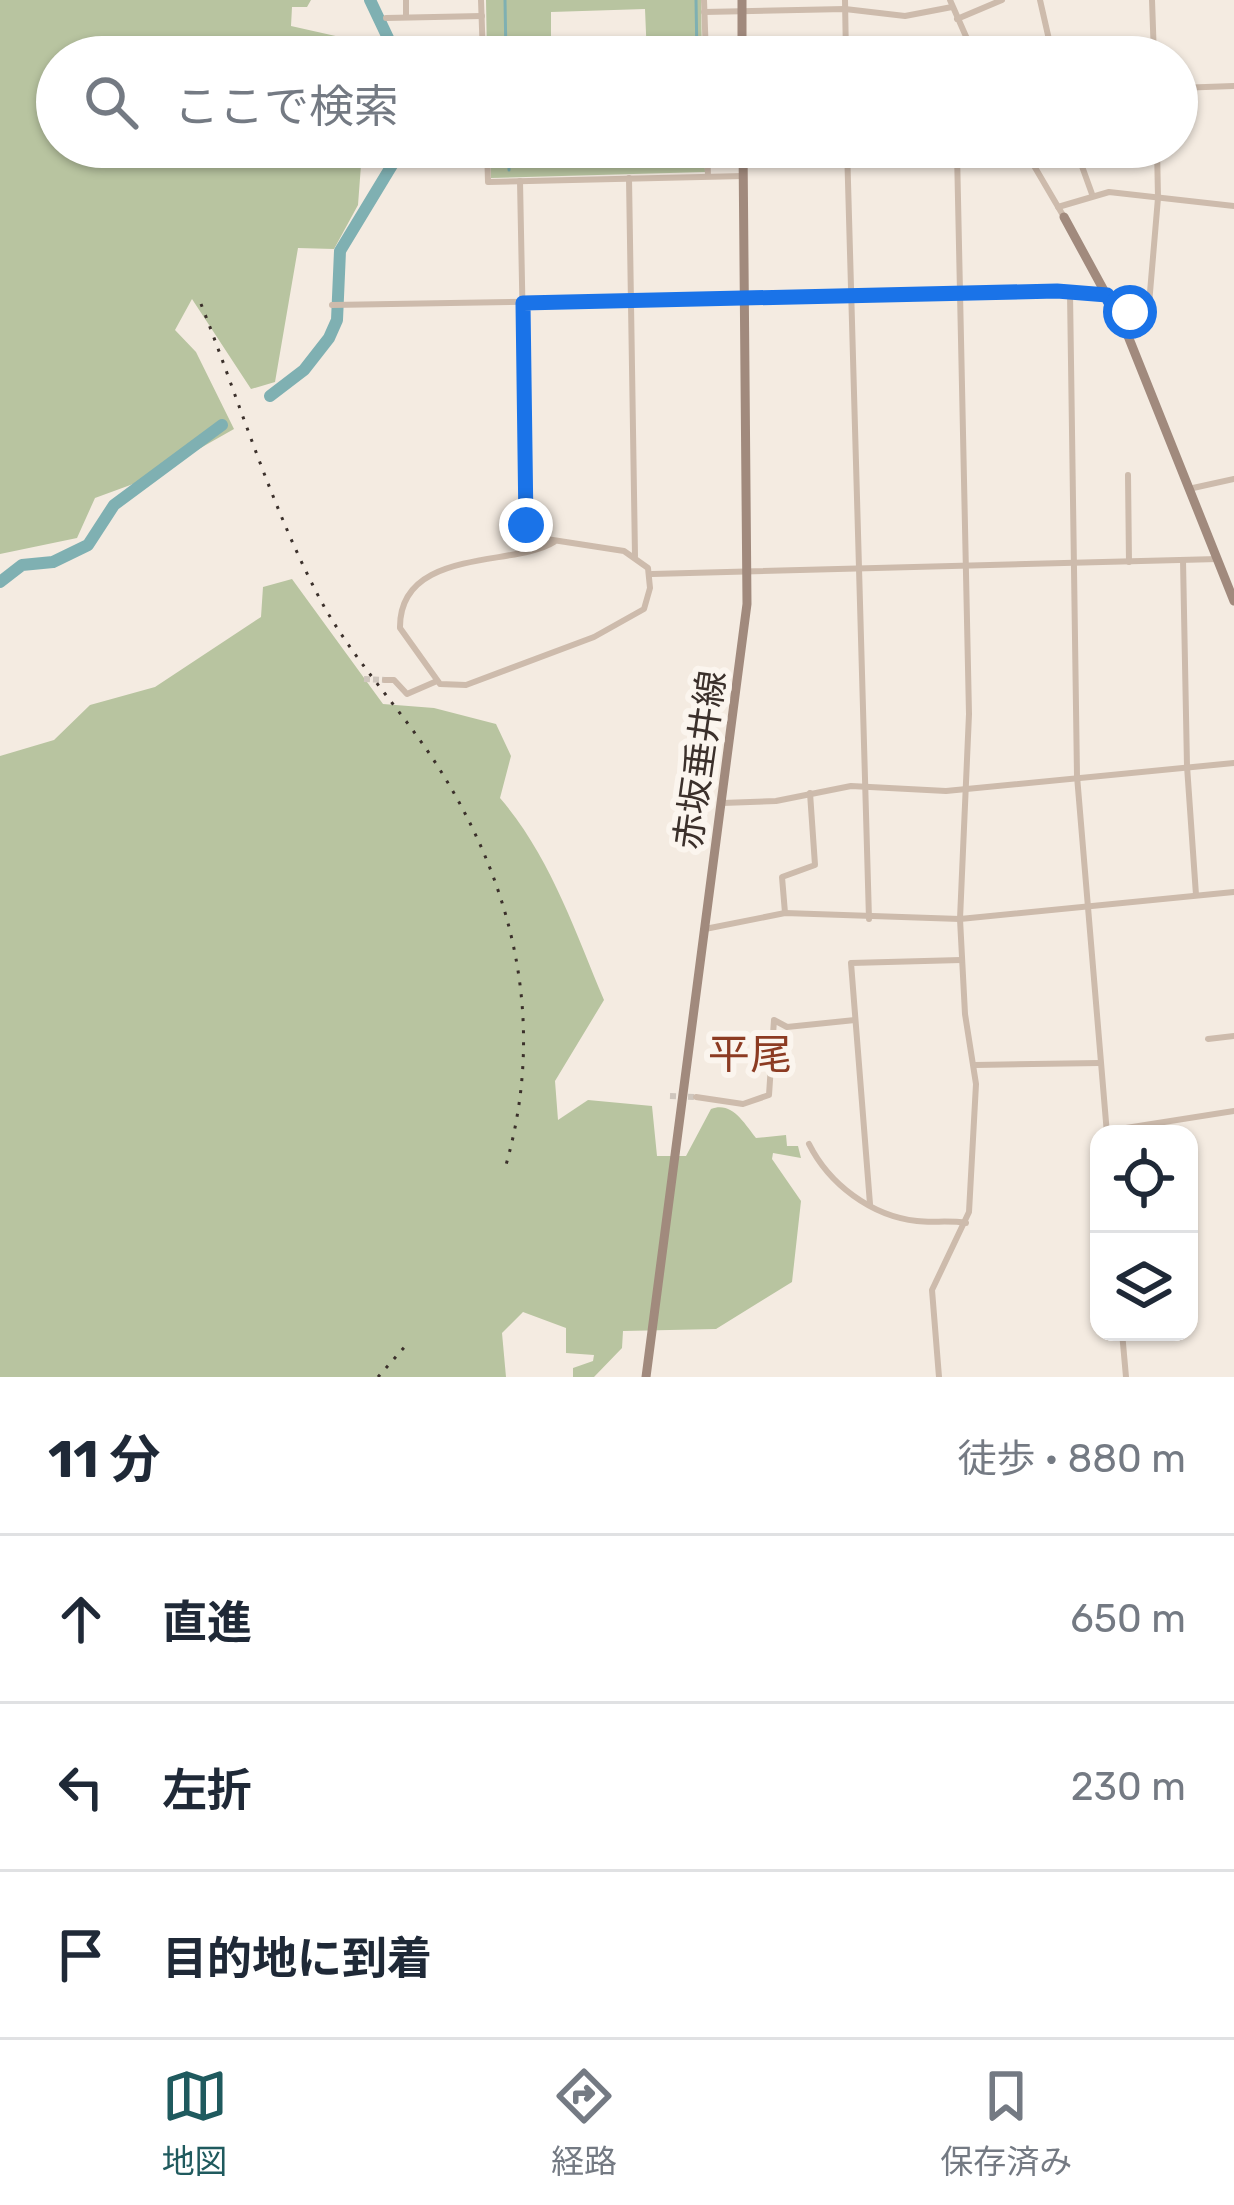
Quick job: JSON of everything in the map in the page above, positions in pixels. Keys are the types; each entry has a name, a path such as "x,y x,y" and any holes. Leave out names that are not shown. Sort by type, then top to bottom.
{"main road":[{"name":"赤坂垂井線","path":"646,1377 749,572 744,168"},
{"path":"1061,212 1118,315 1231,581 1234,601"},
{"path":"746,298 1070,291 1107,295"}],"street":[{"path":"406,0 406,17"},
{"path":"481,0 483,36"},
{"path":"704,0 705,36"},
{"path":"957,19 1002,0"},
{"path":"1040,0 1049,36"},
{"path":"1152,0 1153,36"},
{"path":"704,12 742,6 845,5 905,16 951,3 965,36"},
{"path":"845,5 846,36"},
{"path":"386,18 482,16"},
{"path":"1198,87 1234,86"},
{"path":"488,168 488,182 744,176"},
{"path":"708,168 708,176"},
{"path":"848,168 860,711 865,712 869,787 869,919"},
{"path":"939,1377 932,1290 966,1223 972,1197 975,1065 960,920 969,714 957,168"},
{"path":"1035,168 1061,212 1093,194 1234,206"},
{"path":"1083,168 1093,194"},
{"path":"1118,315 1148,316 1157,168"},
{"path":"629,178 635,556"},
{"path":"520,181 527,536 635,556 652,574 1219,558"},
{"path":"1070,291 1077,776 1106,1125"},
{"path":"332,305 746,298"},
{"path":"1128,476 1130,563"},
{"path":"1193,488 1234,479"},
{"path":"554,542 448,568 411,596 400,628 437,681 447,687 466,686 594,637 644,609 652,574"},
{"path":"1183,560 1187,766 1196,896"},
{"path":"385,680 394,680 407,694 437,681"},
{"path":"722,803 776,801 869,787 963,789 1234,763"},
{"path":"784,913 782,877 815,865 810,793"},
{"path":"705,929 784,913 960,920 1234,892"},
{"path":"870,1204 851,963 961,960"},
{"path":"697,1097 742,1105 769,1095 774,1020 788,1027 855,1020"},
{"path":"1208,1039 1234,1036"},
{"path":"975,1065 1100,1063"},
{"path":"1149,1125 1234,1111"},
{"path":"809,1144 824,1172 870,1204 916,1221 966,1223"},
{"path":"1123,1341 1126,1377"}],"green space":[{"path":"0,0 311,0 307,7 292,7 291,26 336,36 36,36 36,168 361,168 358,205 334,249 298,248 275,382 251,389 192,299 175,330 196,352 234,429 144,480 95,498 77,538 0,554"},
{"path":"486,0 701,0 702,36 646,36 645,9 551,12 551,36 487,36"},
{"path":"491,168 705,168 705,172 491,178"},
{"path":"292,579 383,704 434,708 496,724 511,756 500,798 547,869 604,1000 555,1081 558,1120 588,1100 652,1106 657,1156 686,1156 711,1109 718,1107 737,1115 756,1138 786,1135 787,1146 798,1146 801,1158 773,1153 772,1159 801,1201 792,1282 716,1329 623,1331 622,1348 594,1377 573,1377 573,1368 593,1361 594,1355 566,1353 566,1328 523,1312 502,1333 506,1377 0,1377 0,756 54,740 90,705 155,687 261,617 263,587"}],"waterway":[{"path":"370,0 387,36"},
{"path":"505,0 506,36"},
{"path":"696,0 697,36"},
{"path":"270,396 304,370 329,338 337,320 340,251 390,168"},
{"path":"0,582 22,565 53,562 88,545 114,505 222,425"}],"tunnel":[{"path":"364,679 385,680"},
{"path":"670,1096 696,1097"}],"railway":[{"path":"201,304 271,492 321,601 442,773 489,866 517,963 523,1013 518,1114 506,1165"},
{"path":"378,1377 409,1342"}],"district":[{"name":"平尾","path":"750,1055"}],"route":[{"path":"526,525 523,303 1070,291 1107,295 1118,315 1130,312"}]}
